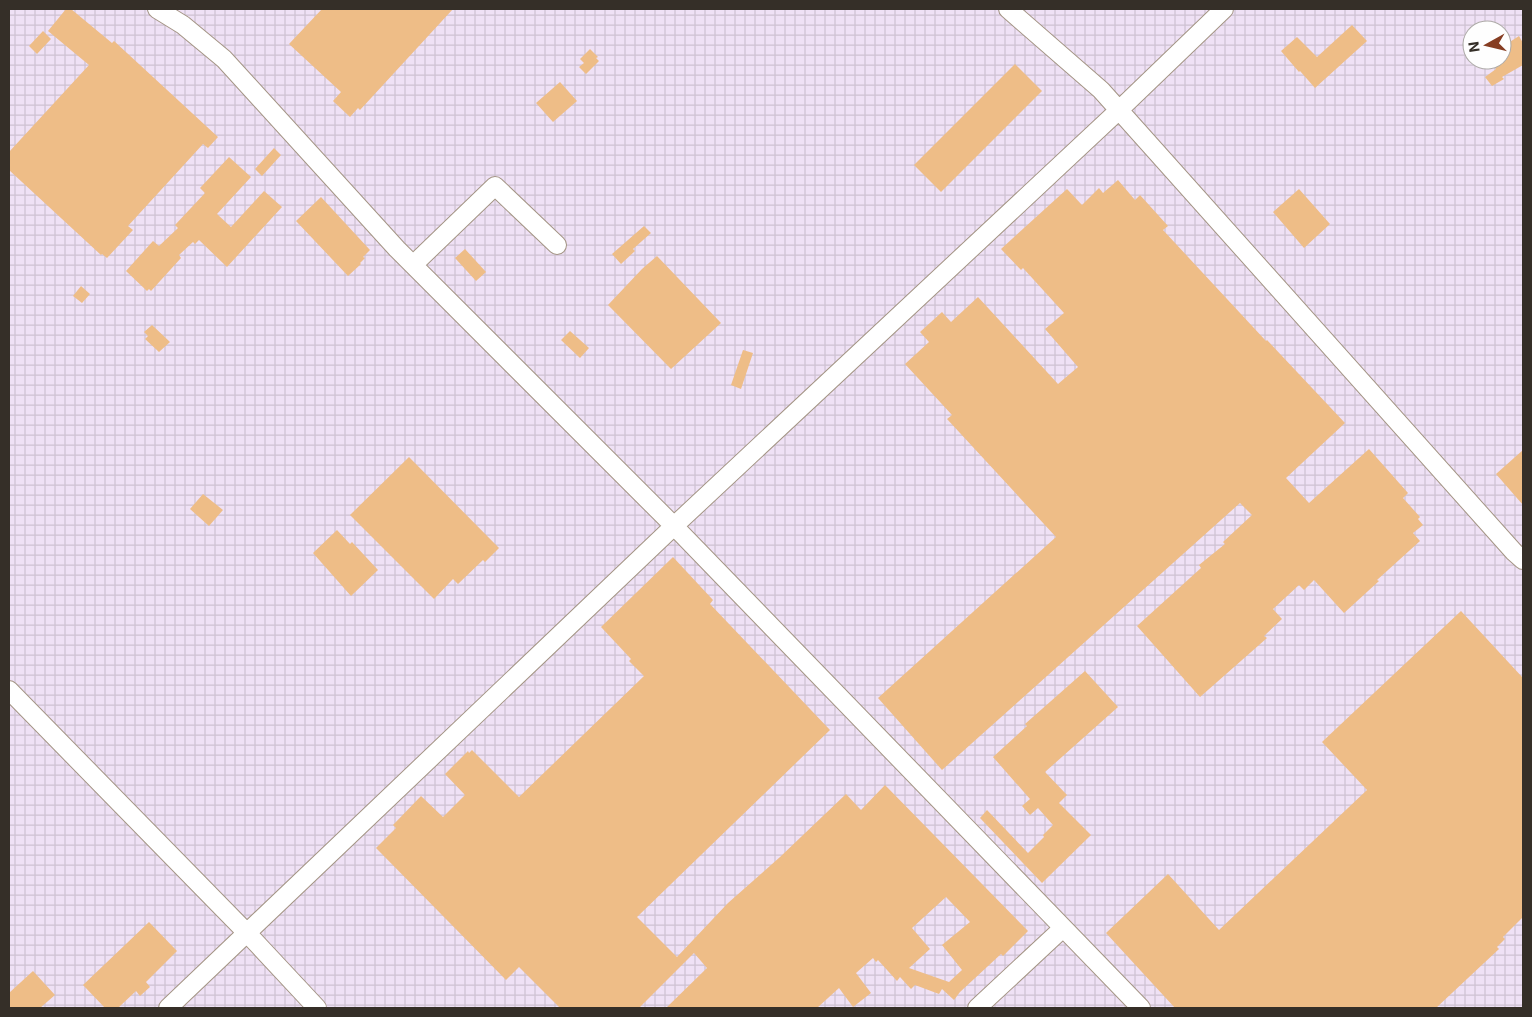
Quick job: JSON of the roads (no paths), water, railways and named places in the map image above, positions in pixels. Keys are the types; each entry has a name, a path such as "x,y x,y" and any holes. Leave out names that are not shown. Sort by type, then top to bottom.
{"street":[{"path":"157,9 182,25 224,59 362,212 413,265 674,526 1141,1008"},
{"path":"1008,9 1101,90 1523,560"},
{"path":"168,1008 674,526 1118,111 1224,9"},
{"path":"413,265 494,186 557,245"},
{"path":"9,690 247,933 317,1008"},
{"path":"977,1008 1063,928"}]}
